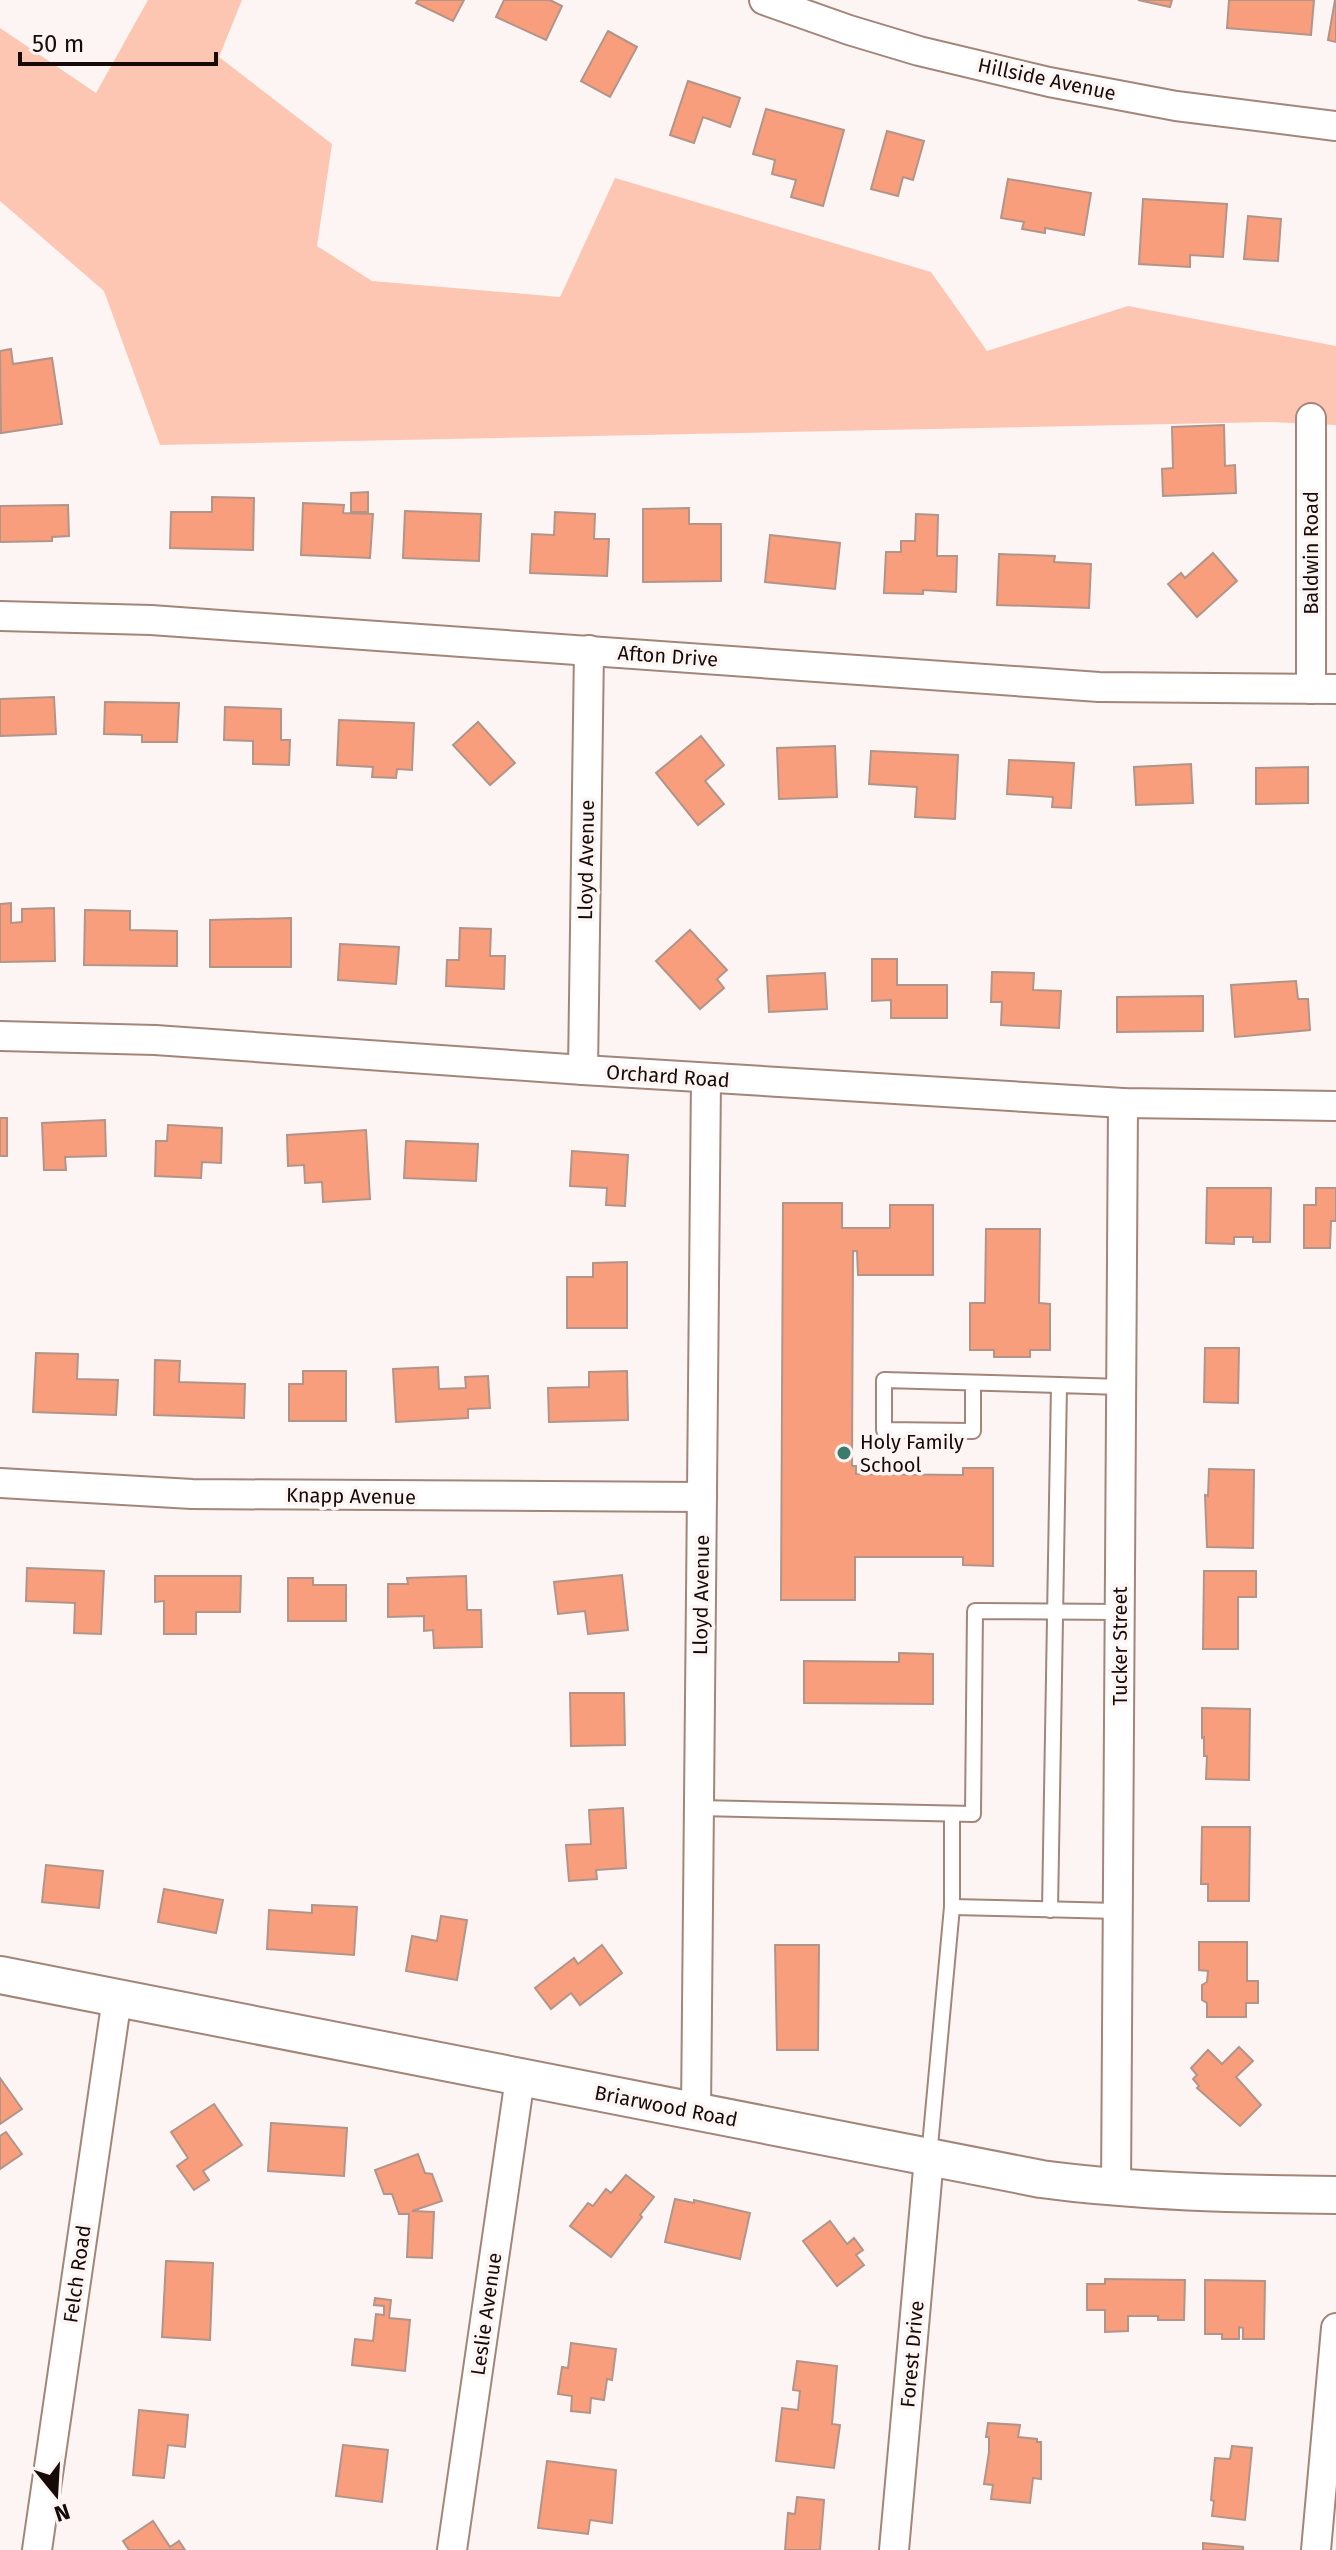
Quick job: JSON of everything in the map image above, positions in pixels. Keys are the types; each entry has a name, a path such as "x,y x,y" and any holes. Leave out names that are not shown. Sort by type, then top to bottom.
{"street":[{"name":"Hillside Avenue","path":"764,0 919,51 1049,82 1176,106 1336,126"},
{"name":"Baldwin Road","path":"1311,418 1324,689"},
{"name":"Afton Drive","path":"0,616 151,620 1099,687 1324,689"},
{"name":"Lloyd Avenue","path":"583,1070 589,650"},
{"name":"Orchard Road","path":"0,1036 155,1040 1123,1103 1336,1106"},
{"name":"Lloyd Avenue","path":"696,2112 706,1078"},
{"name":"Tucker Street","path":"1116,2189 1123,1103"},
{"name":"Knapp Avenue","path":"0,1483 192,1494 702,1497"},
{"name":"Briarwood Road","path":"0,1975 1041,2179 1116,2189 1197,2194 1336,2195"},
{"name":"Felch Road","path":"37,2550 117,1998"},
{"name":"Leslie Avenue","path":"452,2550 520,2078"},
{"name":"Forest Drive","path":"894,2550 929,2158"},
{"path":"1316,2550 1336,2328"}],"lane":[{"path":"973,1383 973,1431 884,1430 884,1380 1121,1387"},
{"path":"1050,1910 1059,1385"},
{"path":"699,1808 973,1814 975,1611 1120,1612"},
{"path":"929,2158 952,1907 952,1814"},
{"path":"952,1907 1118,1911"}],"shaded area":[{"path":"148,0 242,0 219,57 332,144 317,246 372,281 560,297 615,178 931,272 987,351 1128,306 1336,346 1336,425 1268,422 160,445 104,291 0,201 0,28 96,93"}],"building":[{"path":"418,0 464,0 453,21 416,3"},
{"path":"504,0 550,0 562,6 546,40 496,17"},
{"path":"1138,0 1172,0 1170,7"},
{"path":"1229,0 1314,0 1311,35 1227,28"},
{"path":"1336,0 1336,42 1328,40"},
{"path":"608,31 637,47 610,97 581,81"},
{"path":"688,81 740,98 730,127 703,117 694,143 670,135"},
{"path":"766,109 844,130 823,206 791,197 796,180 772,174 775,160 753,154"},
{"path":"887,131 924,141 913,180 903,177 898,196 871,189"},
{"path":"1008,179 1091,193 1084,235 1045,228 1045,233 1022,229 1024,222 1001,218"},
{"path":"1143,199 1227,204 1223,257 1190,255 1190,267 1139,264"},
{"path":"1248,216 1281,219 1278,261 1244,259"},
{"path":"11,349 13,364 52,358 62,424 1,433 0,351"},
{"path":"1224,425 1225,466 1235,465 1236,493 1163,496 1162,469 1173,468 1172,427"},
{"path":"368,492 368,512 351,512 351,493"},
{"path":"212,497 254,498 253,550 170,548 171,512 212,512"},
{"path":"303,503 344,505 343,513 373,514 370,558 301,555"},
{"path":"68,505 69,536 52,537 52,541 0,542 0,506"},
{"path":"689,508 689,524 721,524 721,581 643,582 643,509"},
{"path":"405,511 481,514 479,561 403,558"},
{"path":"555,512 595,514 594,539 609,539 607,576 530,573 532,534 554,535"},
{"path":"916,514 938,515 937,556 957,556 956,592 923,590 923,594 884,593 886,552 901,552 901,541 915,541"},
{"path":"770,535 840,543 835,589 765,582"},
{"path":"1213,553 1237,581 1197,617 1168,584 1181,573 1185,578"},
{"path":"999,554 1055,556 1054,562 1091,564 1089,608 997,605"},
{"path":"54,697 56,734 0,736 0,699"},
{"path":"105,702 179,703 177,742 142,742 142,735 104,734"},
{"path":"225,707 281,709 281,740 290,740 289,765 253,764 253,741 224,740"},
{"path":"339,720 414,723 412,770 397,769 396,778 372,777 373,767 337,765"},
{"path":"478,722 515,763 490,785 453,745"},
{"path":"701,736 724,765 705,781 724,804 698,825 656,773"},
{"path":"835,746 837,797 779,799 777,748"},
{"path":"871,751 958,755 955,819 915,817 917,787 869,784"},
{"path":"1009,760 1074,763 1071,808 1052,807 1053,797 1007,794"},
{"path":"1191,764 1193,803 1136,805 1134,767"},
{"path":"1308,767 1308,803 1256,804 1256,768"},
{"path":"11,903 11,923 22,922 22,909 54,908 55,961 0,962 0,904"},
{"path":"85,910 130,911 130,930 177,931 177,966 84,965"},
{"path":"291,918 291,967 210,967 210,920"},
{"path":"460,928 491,929 490,956 505,956 504,989 446,986 447,960 459,960"},
{"path":"690,930 727,970 717,979 724,988 700,1009 656,961"},
{"path":"340,944 399,947 396,984 338,980"},
{"path":"872,959 897,959 897,985 947,985 947,1018 891,1018 891,1000 872,1001"},
{"path":"992,972 1034,973 1033,990 1061,991 1059,1028 1001,1025 1002,1002 991,1002"},
{"path":"825,973 827,1009 769,1012 767,976"},
{"path":"1296,981 1298,999 1308,999 1310,1030 1235,1037 1231,985"},
{"path":"1203,996 1203,1031 1117,1032 1117,997"},
{"path":"0,1118 7,1118 7,1156 0,1156"},
{"path":"105,1120 106,1156 65,1157 66,1170 44,1170 42,1123"},
{"path":"168,1125 222,1128 221,1163 202,1162 201,1178 155,1176 156,1141 167,1141"},
{"path":"366,1130 370,1199 323,1202 322,1182 305,1183 304,1165 288,1166 287,1135"},
{"path":"406,1141 478,1144 476,1181 404,1178"},
{"path":"572,1151 628,1155 625,1206 606,1205 607,1188 570,1186"},
{"path":"1207,1188 1271,1188 1270,1242 1253,1242 1253,1237 1234,1237 1234,1244 1206,1243"},
{"path":"1316,1188 1336,1188 1336,1221 1331,1221 1330,1248 1304,1248 1304,1205 1316,1205"},
{"path":"783,1203 842,1203 842,1228 890,1228 890,1205 933,1205 933,1275 858,1275 857,1251 853,1251 852,1466 856,1466 856,1474 963,1475 963,1468 993,1468 993,1566 963,1565 963,1557 855,1557 855,1600 781,1600"},
{"path":"986,1229 1040,1229 1039,1303 1050,1304 1050,1350 1030,1350 1030,1357 994,1357 994,1350 970,1350 970,1303 985,1303"},
{"path":"627,1262 627,1328 567,1328 567,1277 593,1277 593,1263"},
{"path":"1205,1348 1239,1348 1238,1403 1204,1402"},
{"path":"36,1353 78,1354 77,1379 118,1380 116,1415 33,1412"},
{"path":"155,1360 180,1361 179,1382 245,1384 244,1418 154,1415"},
{"path":"438,1367 439,1389 466,1388 465,1377 488,1376 490,1408 468,1409 468,1418 396,1422 393,1369"},
{"path":"303,1371 346,1371 346,1421 289,1421 289,1384 303,1384"},
{"path":"627,1371 628,1420 549,1422 548,1388 589,1387 589,1372"},
{"path":"1209,1469 1254,1470 1253,1548 1207,1547 1205,1495 1208,1496"},
{"path":"27,1568 104,1571 101,1634 74,1633 75,1603 26,1601"},
{"path":"1204,1571 1256,1571 1256,1597 1238,1597 1238,1649 1203,1649"},
{"path":"622,1575 628,1630 588,1634 585,1611 558,1614 554,1582"},
{"path":"155,1576 241,1576 240,1612 196,1612 196,1634 164,1634 164,1601 155,1602"},
{"path":"466,1576 467,1610 481,1610 482,1647 434,1648 433,1630 424,1631 424,1616 388,1617 388,1584 408,1584 407,1578"},
{"path":"288,1578 313,1578 313,1585 346,1585 346,1621 288,1621"},
{"path":"899,1653 933,1654 933,1704 804,1703 804,1661 899,1662"},
{"path":"570,1693 624,1693 625,1745 571,1746"},
{"path":"1202,1708 1250,1709 1249,1780 1206,1779"},
{"path":"623,1808 626,1868 596,1870 597,1879 569,1881 566,1845 591,1844 589,1810"},
{"path":"1202,1827 1250,1827 1249,1901 1208,1901 1208,1884 1201,1884"},
{"path":"46,1865 103,1871 99,1908 42,1902"},
{"path":"164,1889 223,1900 216,1933 158,1922"},
{"path":"312,1905 357,1907 354,1955 267,1949 269,1910 312,1913"},
{"path":"441,1916 467,1920 457,1980 406,1971 412,1936 437,1941"},
{"path":"1199,1942 1247,1942 1247,1981 1258,1981 1258,2003 1246,2003 1246,2017 1207,2017 1202,1985 1207,1982 1208,1971 1199,1970"},
{"path":"602,1945 622,1973 580,2005 571,1993 551,2009 535,1988 574,1958 578,1964"},
{"path":"775,1945 819,1945 818,2050 777,2050"},
{"path":"1239,2047 1253,2061 1236,2077 1261,2105 1240,2126 1197,2088 1199,2086 1193,2079 1197,2075 1191,2068 1208,2050 1222,2064"},
{"path":"0,2078 22,2109 0,2124"},
{"path":"214,2104 242,2145 203,2171 209,2180 194,2190 177,2166 188,2158 171,2132"},
{"path":"271,2123 347,2128 344,2176 268,2171"},
{"path":"6,2132 22,2154 0,2169 0,2136"},
{"path":"418,2154 425,2173 432,2174 442,2201 412,2211 434,2212 432,2258 407,2257 409,2214 399,2214 392,2194 384,2194 375,2170"},
{"path":"626,2175 654,2197 611,2257 570,2226 588,2203 593,2206 606,2189 611,2193"},
{"path":"675,2199 694,2203 694,2200 750,2213 740,2259 665,2242"},
{"path":"830,2221 847,2244 854,2238 863,2250 856,2255 864,2265 837,2286 803,2241"},
{"path":"166,2261 213,2263 210,2340 162,2337"},
{"path":"1105,2279 1185,2280 1184,2320 1128,2316 1128,2331 1105,2332 1105,2310 1087,2310 1087,2284 1105,2284"},
{"path":"1205,2280 1265,2281 1264,2339 1243,2339 1243,2328 1239,2327 1239,2339 1222,2339 1222,2334 1205,2334"},
{"path":"375,2298 391,2300 389,2318 410,2320 405,2371 352,2365 355,2339 373,2341 376,2314 384,2315 384,2306 374,2305"},
{"path":"571,2343 616,2349 612,2380 607,2379 604,2400 591,2398 590,2413 571,2411 572,2396 558,2394 562,2367 568,2368"},
{"path":"797,2361 837,2366 832,2424 840,2425 834,2468 776,2461 782,2408 798,2410 800,2391 793,2390"},
{"path":"139,2410 188,2415 185,2447 168,2445 164,2478 133,2475"},
{"path":"988,2423 1020,2425 1018,2437 1041,2442 1041,2479 1033,2478 1030,2503 991,2499 993,2485 984,2484 989,2452 989,2437 986,2437"},
{"path":"343,2445 388,2450 382,2502 336,2496"},
{"path":"1232,2446 1252,2448 1245,2520 1212,2516 1215,2458 1230,2459"},
{"path":"547,2461 616,2470 612,2523 590,2520 588,2534 538,2528"},
{"path":"797,2497 824,2500 820,2550 785,2550 788,2513 795,2514"},
{"path":"153,2521 170,2547 179,2541 185,2550 129,2550 123,2541"},
{"path":"1203,2543 1243,2547 1243,2550 1203,2550"}],"place":[{"name":"Holy Family School","path":"844,1453"}]}
